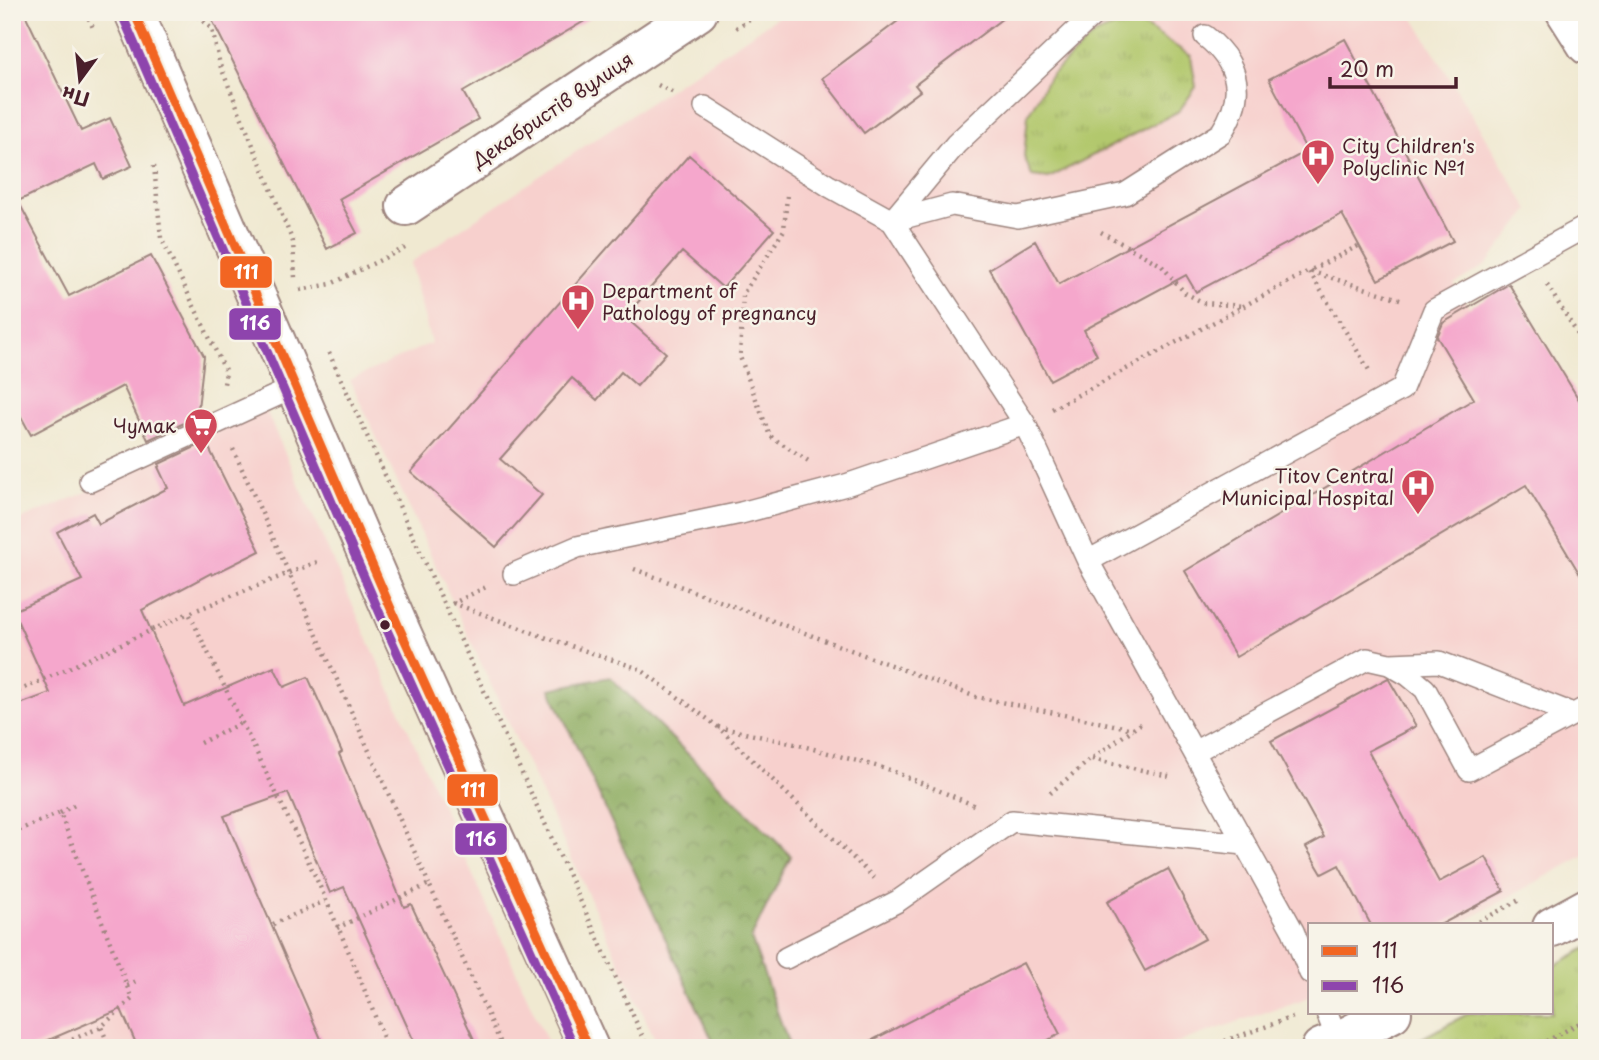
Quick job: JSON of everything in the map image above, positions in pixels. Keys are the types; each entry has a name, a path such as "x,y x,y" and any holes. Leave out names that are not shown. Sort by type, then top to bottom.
{"main road":[{"path":"134,12 398,625 589,1048"},
{"path":"1566,12 1587,45"},
{"name":"Декабристів вулиця","path":"407,206 684,16"},
{"path":"1554,926 1587,908"},
{"path":"1332,1037 1390,1014"}],"lane":[{"path":"892,221 957,144 1096,12"},
{"path":"892,221 952,205 1018,217 1125,194 1221,133 1231,118 1237,100 1231,63 1220,48 1205,36"},
{"path":"705,107 892,221 1025,424 1088,561 1293,930 1308,968"},
{"path":"1088,561 1402,389 1434,310 1587,226"},
{"path":"90,481 295,387"},
{"path":"514,574 577,547 741,513 846,485 1025,424"},
{"path":"1195,752 1367,659 1389,664 1438,662 1580,710"},
{"path":"1389,664 1425,689 1469,770 1580,710"},
{"path":"786,958 898,901 1012,821 1245,844"}],"path":[{"path":"86,12 98,37"},
{"path":"194,12 212,29 220,65 293,242 295,281 306,302"},
{"path":"153,157 161,238 226,372 220,421 503,1048"},
{"path":"790,161 785,230 743,293 740,357 770,436 846,485"},
{"path":"1058,208 1161,265 1185,293 1204,303 1245,306"},
{"path":"1025,424 1358,246"},
{"path":"1530,257 1587,349"},
{"path":"1309,271 1434,310"},
{"path":"1309,271 1386,398"},
{"path":"323,340 648,1048"},
{"path":"577,547 976,697 1133,730"},
{"path":"12,694 189,613 317,562"},
{"path":"446,607 514,574"},
{"path":"453,603 640,669 717,726 898,901"},
{"path":"189,613 325,901 387,1048"},
{"path":"717,726 799,745 890,771 1012,821 1167,702"},
{"path":"200,743 241,723"},
{"path":"1091,759 1152,771 1216,791"},
{"path":"12,833 78,803"},
{"path":"53,1048 101,1027 132,999 60,813"},
{"path":"337,928 429,884"},
{"path":"273,924 325,901"},
{"path":"127,985 139,980"},
{"path":"1205,1048 1301,1014"},
{"path":"1534,1048 1587,1019"},
{"path":"101,1027 110,1048"}],"shaded area":[{"path":"785,12 1410,12 1529,210 1486,265 1454,284 1470,308 1509,284 1587,413 1587,854 1462,923 1308,923 1308,998 1161,1048 659,1048 350,380 431,343 410,263"},
{"path":"264,406 550,1048 12,1048 12,523 78,496"}],"green space":[{"path":"1134,19 1191,56 1196,87 1179,111 1049,178 1032,176 1024,156 1028,115 1049,77 1095,34"},
{"path":"610,677 791,856 751,938 790,1048 716,1048 550,689"},
{"path":"1587,948 1587,1048 1412,1048 1413,1043 1467,1014 1554,1014 1554,966"}],"building":[{"path":"12,12 24,12 81,131 110,118 132,166 103,179 96,164 18,201 69,296 151,256 204,356 197,417 148,440 123,386 31,435 12,400"},
{"path":"208,12 600,12 463,92 478,119 339,199 357,233 327,249"},
{"path":"910,12 1011,12 915,85 920,91 864,133 822,78"},
{"path":"1345,39 1453,241 1378,280 1342,214 1196,292 1186,275 1084,330 1097,355 1050,380 989,269 1035,241 1059,284 1307,151 1269,79"},
{"path":"689,155 774,230 723,288 682,252 625,317 666,353 637,386 621,372 597,400 572,378 500,459 542,495 496,547 411,472"},
{"path":"1509,284 1587,413 1587,586 1526,485 1236,657 1185,571 1474,399 1437,337 1443,323"},
{"path":"206,442 260,551 212,575 211,573 142,610 184,706 274,667 284,687 308,677 342,752 339,754 404,907 411,904 478,1048 417,1048 344,887 330,893 288,793 224,816 325,1048 138,1048 121,1009 30,1048 12,1048 12,707 50,693 13,611 82,580 57,532 93,513 99,524 168,488 159,464"},
{"path":"1388,678 1416,726 1368,751 1439,882 1486,857 1504,891 1444,923 1370,923 1339,865 1322,874 1306,847 1324,837 1271,741"},
{"path":"1168,869 1205,939 1145,971 1107,902"},
{"path":"1023,963 1060,1034 1033,1048 857,1048"}],"transit line":[{"name":"111","path":"134,12 398,625 589,1048"},
{"name":"116","path":"123,17 387,630 575,1048"}],"place":[{"name":"City Children's Polyclinic №1","path":"1318,186"},
{"name":"Department of Pathology of pregnancy","path":"578,331"},
{"name":"Чумак","path":"201,455"},
{"name":"Titov Central Municipal Hospital","path":"1418,516"}]}
